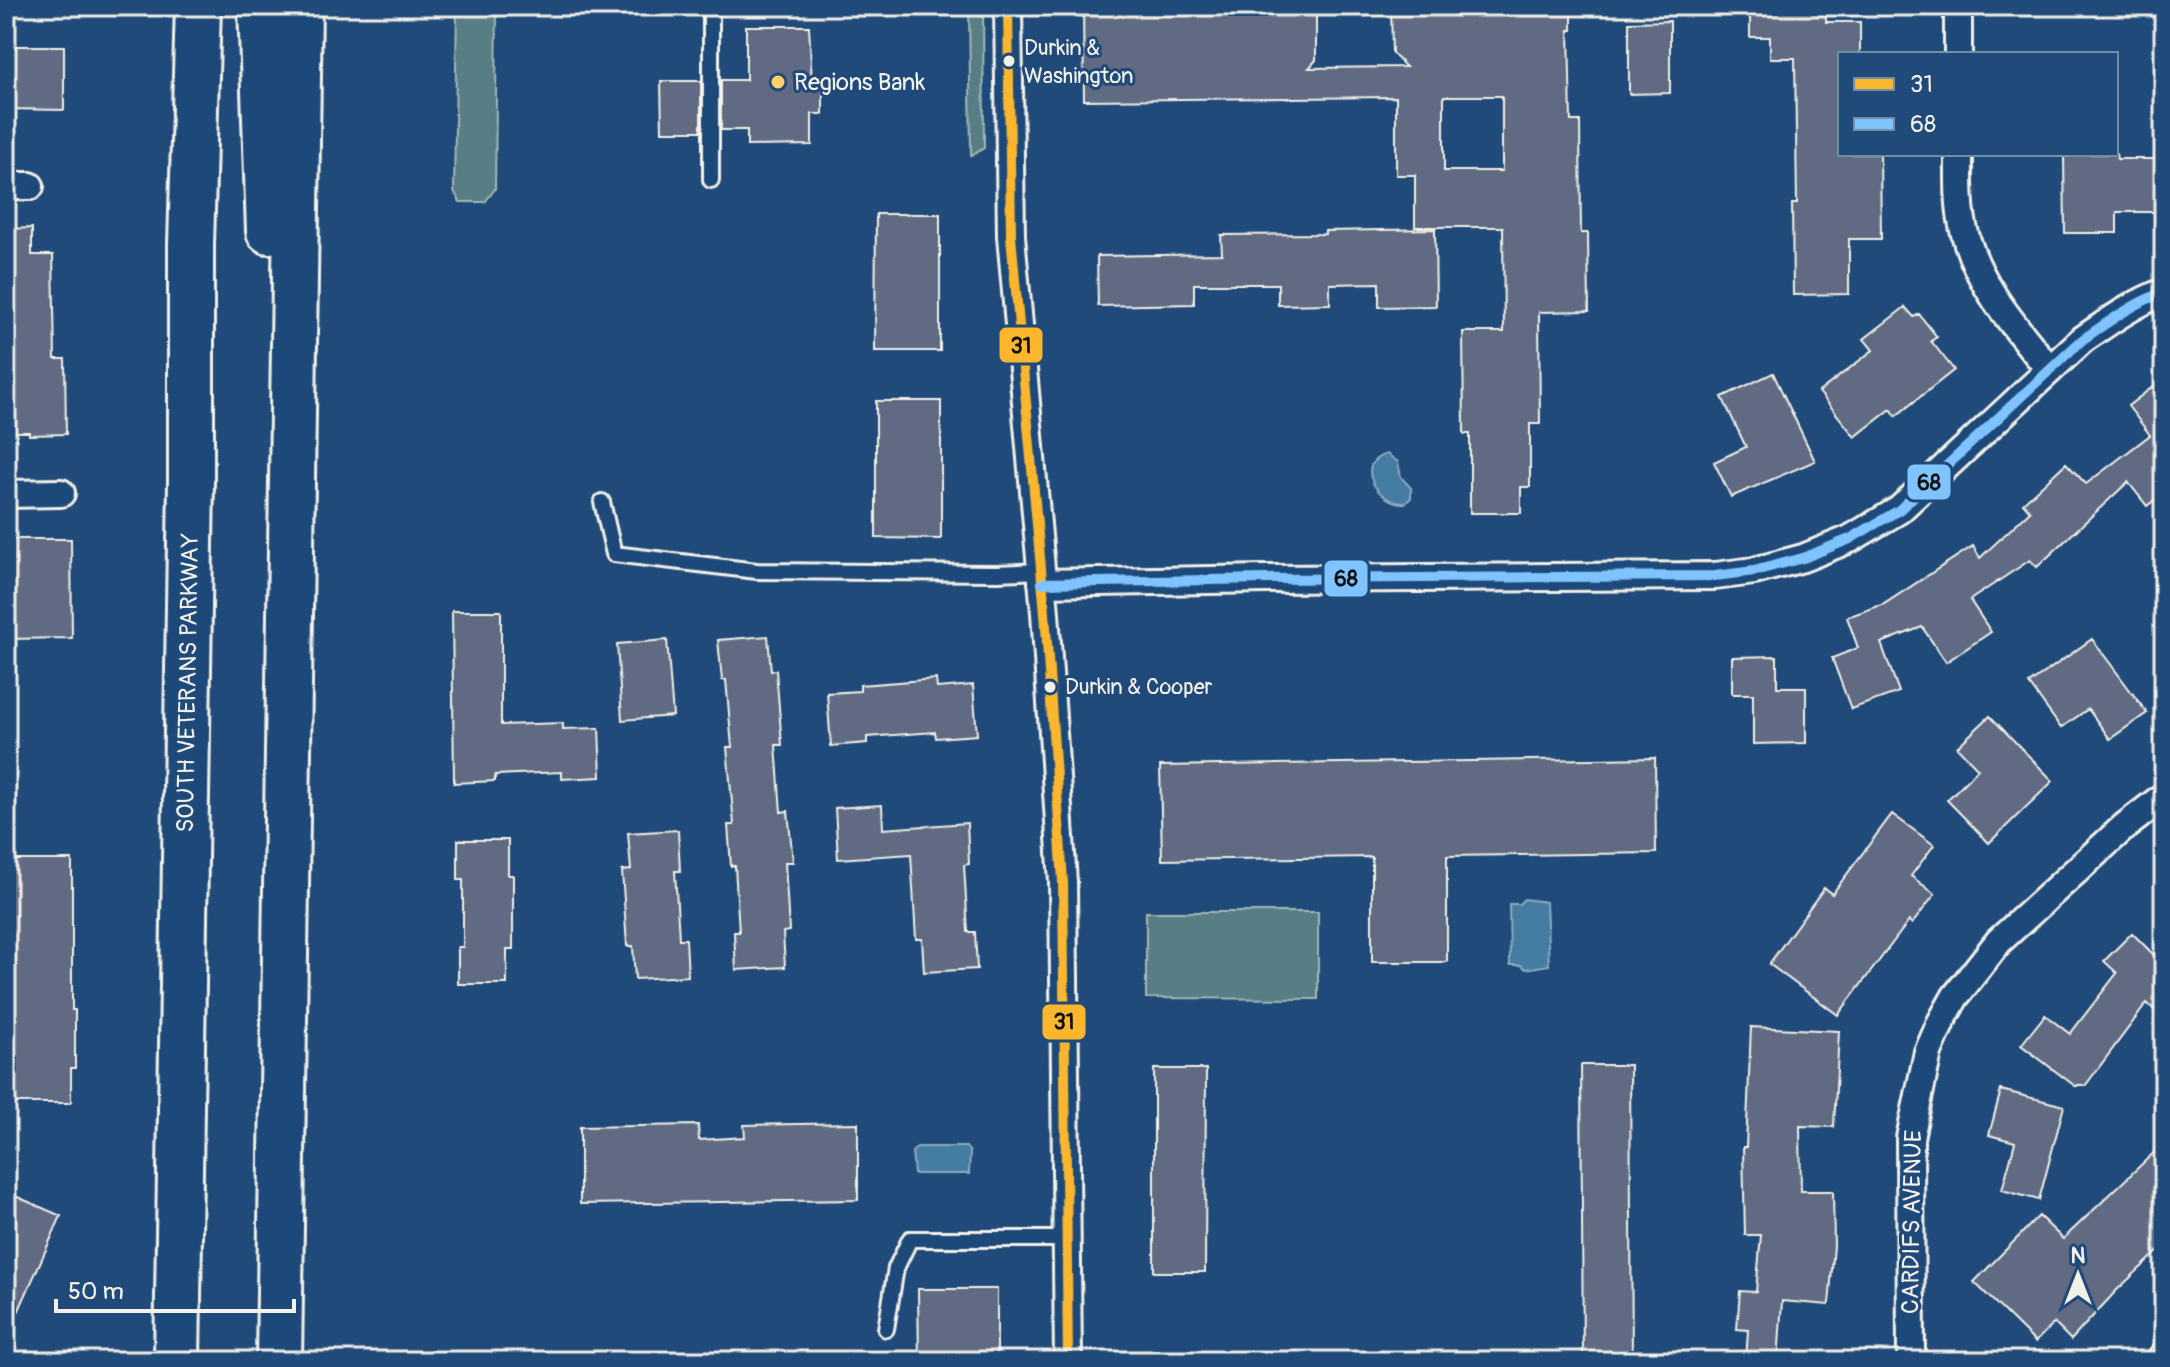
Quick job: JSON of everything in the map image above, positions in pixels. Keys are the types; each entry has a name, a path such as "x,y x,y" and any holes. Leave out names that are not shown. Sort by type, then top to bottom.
{"highway":[{"name":"SOUTH VETERANS PARKWAY","path":"177,1361 191,481 191,245 198,6"},
{"path":"261,6 270,269 292,540"},
{"path":"279,1361 299,6"},
{"path":"298,163 325,53 326,6"}],"street":[{"path":"1008,6 1011,236 1041,577 1063,882 1068,1361"},
{"path":"1958,6 1958,52"},
{"path":"1959,156 1959,194 1964,233 1978,270 1997,303 2050,370"},
{"path":"1041,577 1715,576 1754,571 1803,558 1850,539 1899,510 2082,340 2113,318 2164,292"},
{"path":"6,494 61,493"},
{"name":"CARDIFS AVENUE","path":"1911,1361 1910,1138 1928,1052 1941,1022 1955,997 1999,941 2124,827 2164,796"},
{"path":"2159,1361 2164,1355"}],"lane":[{"path":"711,6 711,180"},
{"path":"602,502 614,554 757,571 1041,577"},
{"path":"886,1329 896,1268 910,1239 1068,1239"}],"green space":[{"path":"457,6 497,6 495,189 485,202 460,202 454,191"},
{"path":"969,6 983,6 984,148 971,156"},
{"path":"1146,912 1318,912 1318,999 1146,998"}],"water":[{"path":"1387,454 1398,462 1401,477 1411,488 1411,498 1405,503 1386,497 1373,483 1371,466"},
{"path":"1524,899 1546,902 1549,965 1526,969 1521,965 1510,965 1509,904 1519,904"},
{"path":"918,1147 966,1147 970,1152 969,1174 914,1174 912,1152"}],"building":[{"path":"1083,6 1316,6 1316,60 1309,68 1406,67 1392,53 1391,6 1572,6 1572,30 1569,30 1571,121 1580,121 1581,233 1588,233 1589,311 1539,312 1540,424 1530,424 1530,487 1521,487 1521,513 1470,513 1470,434 1464,434 1463,332 1504,332 1503,227 1415,227 1415,175 1396,175 1396,97 1084,100","holes":["1444,96 1502,96 1502,171 1444,171"]},
{"path":"1750,6 1826,6 1826,22 1860,22 1860,52 1838,52 1838,156 1880,156 1881,239 1849,239 1849,294 1793,295 1792,204 1797,204 1795,58 1770,58 1770,37 1750,37"},
{"path":"1670,21 1670,93 1629,94 1629,22"},
{"path":"746,26 809,26 812,84 823,84 823,114 812,114 812,145 747,146 747,130 721,130 721,80 746,80"},
{"path":"6,46 64,46 64,110 6,109"},
{"path":"661,81 701,81 701,131 662,131"},
{"path":"2064,156 2164,159 2164,212 2117,212 2117,233 2065,233"},
{"path":"876,214 940,214 940,351 875,351"},
{"path":"32,228 32,255 53,255 55,359 65,359 66,434 6,432 6,229"},
{"path":"1435,229 1436,306 1379,307 1379,283 1330,284 1330,304 1278,305 1278,284 1194,284 1194,304 1098,306 1097,256 1222,254 1221,235"},
{"path":"1905,307 1914,317 1919,314 1937,337 1931,341 1954,370 1896,416 1891,409 1855,437 1819,392 1873,350 1864,339"},
{"path":"1773,373 1815,461 1731,497 1714,462 1746,447 1722,397"},
{"path":"2164,378 2164,492 2147,506 2128,482 2037,567 2030,560 1970,600 1991,632 1946,662 1922,627 1881,643 1899,692 1851,709 1832,658 1858,648 1847,617 1884,604 1973,546 1980,558 2030,511 2023,503 2066,463 2086,484 2150,435 2128,406"},
{"path":"876,401 941,401 941,539 876,538"},
{"path":"6,539 71,539 72,638 6,639"},
{"path":"452,611 501,611 501,725 563,723 563,729 599,728 601,777 562,779 562,772 495,775 495,781 454,783"},
{"path":"768,636 771,671 776,670 782,745 776,745 781,812 788,811 793,862 785,862 789,931 783,932 785,967 736,970 734,932 739,932 735,866 731,866 728,825 734,825 727,747 732,747 726,680 722,680 718,640"},
{"path":"2092,639 2147,713 2110,739 2088,709 2061,728 2029,684"},
{"path":"667,640 673,716 622,720 617,644"},
{"path":"1777,656 1777,687 1806,687 1806,743 1753,744 1753,694 1732,694 1732,657"},
{"path":"936,679 937,688 973,685 977,735 936,738 935,732 867,737 867,743 831,746 827,693 860,691 860,685"},
{"path":"1990,716 2053,781 1989,843 1947,800 1978,769 1957,747"},
{"path":"1655,758 1656,853 1447,856 1447,962 1372,962 1372,857 1162,860 1160,766"},
{"path":"882,805 883,829 967,823 969,864 964,865 968,932 975,932 977,969 924,972 922,939 916,939 911,854 838,859 835,808"},
{"path":"1892,814 1934,845 1911,876 1935,894 1912,924 1909,921 1838,1015 1769,964 1824,888 1832,894"},
{"path":"678,830 680,871 675,871 679,939 686,939 688,976 635,979 633,946 627,946 622,871 631,870 628,833"},
{"path":"458,840 508,840 508,875 513,875 513,949 507,949 507,984 458,984 458,947 463,947 463,880 458,880"},
{"path":"6,860 72,860 75,1068 71,1068 71,1103 6,1103"},
{"path":"2132,933 2164,965 2164,1019 2147,1003 2085,1086 2075,1086 2021,1045 2045,1015 2070,1034 2117,973 2104,961"},
{"path":"1751,1027 1839,1031 1834,1127 1800,1126 1801,1191 1833,1191 1834,1246 1829,1305 1782,1301 1778,1361 1746,1361 1748,1330 1737,1329 1740,1291 1756,1292 1761,1235 1745,1235 1743,1147 1746,1147"},
{"path":"1581,1065 1630,1065 1632,1361 1583,1361"},
{"path":"1154,1069 1206,1069 1205,1272 1154,1272"},
{"path":"2001,1090 2064,1106 2039,1200 2002,1190 2015,1142 1989,1135"},
{"path":"858,1123 858,1200 580,1204 580,1127 698,1125 699,1140 745,1137 744,1125"},
{"path":"2164,1143 2164,1246 2116,1291 2071,1340 2054,1323 2035,1342 1974,1282 2039,1216 2063,1239"},
{"path":"6,1192 61,1216 6,1339"},
{"path":"918,1289 997,1289 997,1361 919,1361"}],"transit line":[{"name":"31","path":"1008,6 1011,236 1045,613 1063,882 1068,1361"},
{"name":"68","path":"1042,583 1715,576 1754,571 1803,558 1850,539 1899,510 2082,340 2132,307 2164,292"}],"place":[{"name":"Durkin & Washington","path":"1009,61"},
{"name":"Regions Bank","path":"778,82"},
{"name":"Durkin & Cooper","path":"1050,687"}]}
